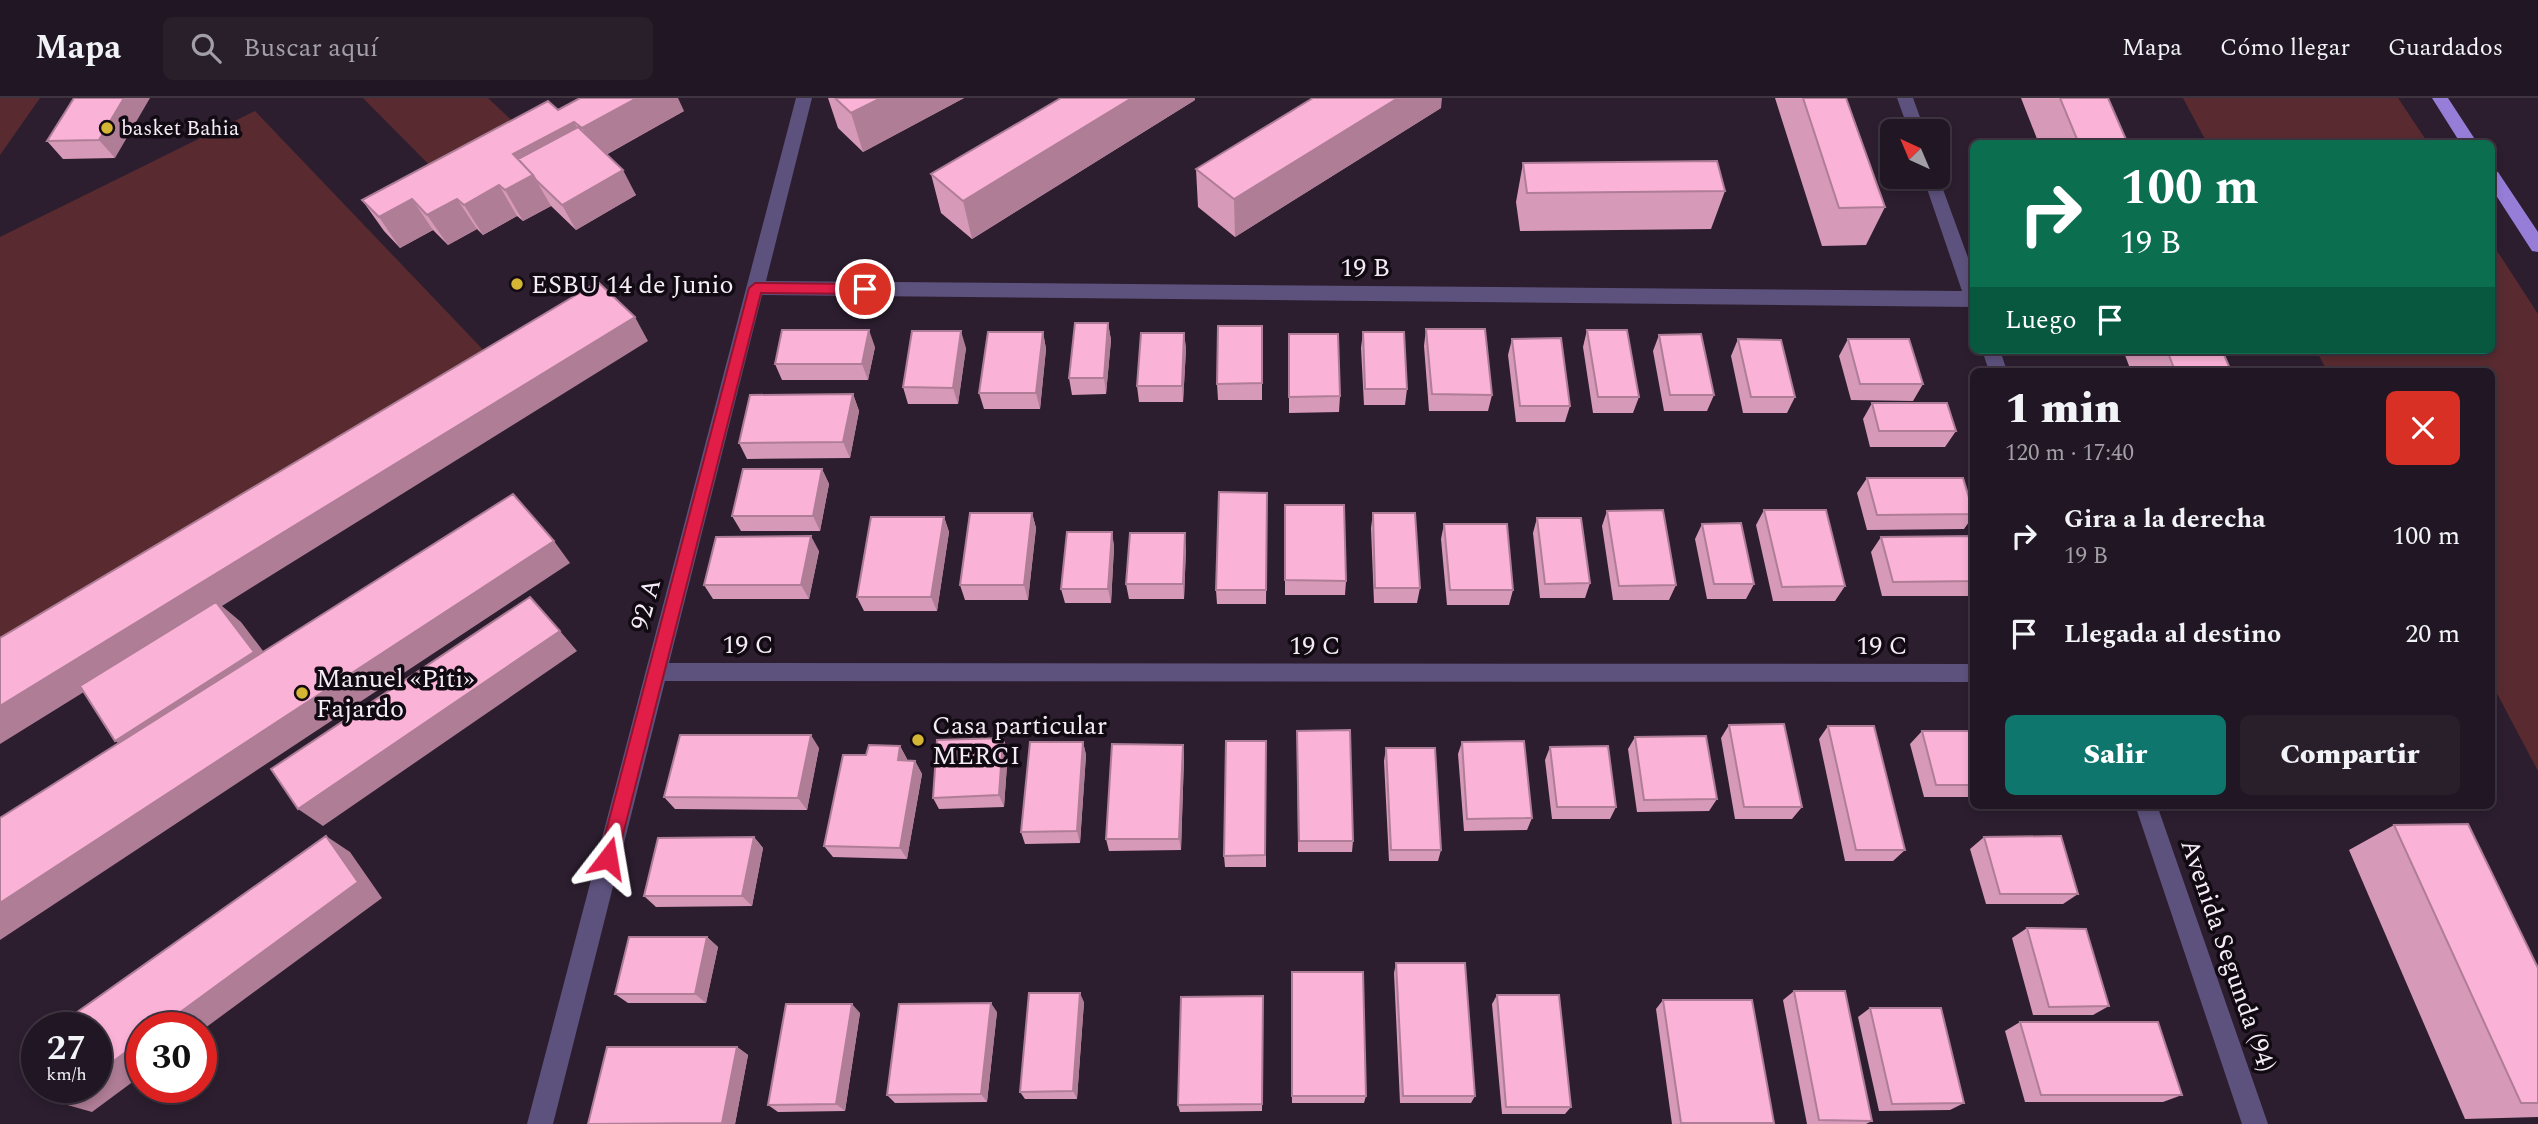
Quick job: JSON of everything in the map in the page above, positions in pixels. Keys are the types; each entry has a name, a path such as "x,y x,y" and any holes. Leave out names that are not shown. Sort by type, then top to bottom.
{"main road":[{"path":"2440,98 2467,140"},
{"path":"2495,181 2538,246"}],"street":[{"name":"92 A","path":"540,1124 804,98"},
{"path":"1906,98 1913,119"},
{"path":"1936,189 1970,287"},
{"name":"19 B","path":"755,288 1970,299"},
{"name":"19 C","path":"656,672 1970,673"},
{"name":"Avenida Segunda (94)","path":"2147,809 2255,1124"}],"shaded area":[{"path":"0,98 40,98 0,155"},
{"path":"363,98 488,98 539,146 456,192"},
{"path":"2183,98 2398,98 2426,140 2205,140"},
{"path":"255,111 491,358 0,653 0,237"},
{"path":"2495,248 2538,314 2538,771 2495,690 2495,368 2325,368 2318,354 2495,354"}],"building":[{"path":"74,98 124,98 99,140 47,141"},
{"path":"580,98 637,98 582,128 574,122 513,154 533,175 505,190 499,185 464,205 457,199 427,215 412,199 379,217 362,200 548,101 558,110"},
{"path":"835,98 881,98 851,113"},
{"path":"1061,98 1132,98 963,201 931,174"},
{"path":"1313,98 1398,98 1234,199 1196,169"},
{"path":"1803,98 1846,98 1885,207 1839,208"},
{"path":"2060,98 2108,98 2126,140 2077,140"},
{"path":"578,127 623,170 562,205 518,159"},
{"path":"1717,161 1725,191 1527,193 1523,163"},
{"path":"598,282 635,317 0,706 0,638"},
{"path":"1075,323 1108,323 1104,378 1069,378"},
{"path":"1218,326 1262,326 1262,383 1217,384"},
{"path":"1426,329 1485,329 1492,395 1432,394"},
{"path":"782,330 869,330 862,364 775,364"},
{"path":"1587,330 1627,330 1639,397 1598,397"},
{"path":"912,331 961,331 953,388 903,387"},
{"path":"988,332 1043,332 1036,393 979,393"},
{"path":"1363,332 1404,332 1407,389 1365,389"},
{"path":"1141,333 1184,333 1182,386 1137,386"},
{"path":"1289,334 1338,334 1340,396 1289,397"},
{"path":"1701,334 1714,395 1670,395 1659,335"},
{"path":"1561,338 1570,406 1520,406 1512,339"},
{"path":"1738,339 1781,340 1795,397 1751,397"},
{"path":"1848,339 1909,339 1923,384 1860,384"},
{"path":"2169,354 2224,354 2230,368 2174,368"},
{"path":"853,394 843,442 739,443 750,395"},
{"path":"1872,403 1947,403 1956,431 1879,431"},
{"path":"743,469 822,469 813,516 732,516"},
{"path":"1867,478 1963,478 1970,501 1970,514 1877,515"},
{"path":"1219,492 1267,493 1266,590 1216,590"},
{"path":"513,494 554,541 0,903 0,818"},
{"path":"1285,505 1344,505 1346,581 1285,580"},
{"path":"1663,510 1676,585 1619,586 1607,511"},
{"path":"1764,510 1826,510 1845,586 1782,587"},
{"path":"970,513 1032,513 1024,585 960,585"},
{"path":"1373,513 1415,513 1420,588 1375,588"},
{"path":"871,517 944,517 931,597 857,597"},
{"path":"1537,518 1581,518 1590,583 1545,584"},
{"path":"1741,523 1754,584 1714,584 1702,524"},
{"path":"1444,524 1507,524 1513,590 1450,590"},
{"path":"1067,532 1112,532 1108,589 1061,589"},
{"path":"1130,533 1185,533 1183,584 1126,584"},
{"path":"811,536 801,585 704,585 716,537"},
{"path":"1970,536 1970,581 1893,582 1881,537"},
{"path":"530,597 560,631 298,809 271,769"},
{"path":"216,602 254,652 115,741 80,686"},
{"path":"1784,724 1802,807 1744,807 1729,725"},
{"path":"1828,726 1874,726 1905,850 1856,850"},
{"path":"1350,730 1353,841 1299,841 1297,731"},
{"path":"1922,731 1970,731 1970,785 1936,785"},
{"path":"680,735 811,735 798,798 664,797"},
{"path":"1706,736 1717,799 1644,800 1635,737"},
{"path":"1003,738 999,795 933,798 937,740"},
{"path":"1226,741 1266,741 1265,855 1224,856"},
{"path":"1524,741 1532,818 1467,819 1462,742"},
{"path":"1030,742 1083,742 1077,831 1021,832"},
{"path":"1112,744 1183,745 1179,839 1106,839"},
{"path":"869,745 900,746 898,760 915,761 900,848 824,846 843,755 866,755"},
{"path":"1608,746 1616,807 1557,807 1550,747"},
{"path":"1386,748 1435,748 1441,850 1391,850"},
{"path":"2468,824 2538,968 2538,1103 2521,1103 2394,825"},
{"path":"326,836 358,882 180,1012 126,1012 126,1052 112,1062 112,1012 77,1012"},
{"path":"2061,836 2078,894 2000,894 1984,837"},
{"path":"754,837 742,896 644,896 658,838"},
{"path":"2027,928 2086,929 2109,1006 2049,1007"},
{"path":"629,937 707,937 695,994 615,994"},
{"path":"1396,963 1465,963 1475,1096 1403,1096"},
{"path":"1292,972 1363,972 1366,1096 1292,1096"},
{"path":"1794,991 1845,991 1872,1121 1819,1120"},
{"path":"1029,993 1080,993 1073,1091 1020,1092"},
{"path":"1497,995 1559,995 1571,1107 1506,1107"},
{"path":"1263,996 1262,1104 1178,1105 1181,997"},
{"path":"1663,1000 1752,1000 1774,1123 1681,1123"},
{"path":"991,1003 981,1094 887,1095 899,1004"},
{"path":"786,1004 852,1004 836,1104 768,1105"},
{"path":"1870,1008 1941,1008 1964,1103 1892,1104"},
{"path":"2020,1022 2158,1022 2182,1095 2041,1095"},
{"path":"607,1047 737,1047 722,1123 588,1124"}],"place":[{"name":"basket Bahia","path":"107,128"},
{"name":"ESBU 14 de Junio","path":"517,284"},
{"name":"Manuel «Piti» Fajardo","path":"302,693"},
{"name":"Casa particular MERCI","path":"918,740"}],"route":[{"path":"608,858 755,288 865,289"}]}
